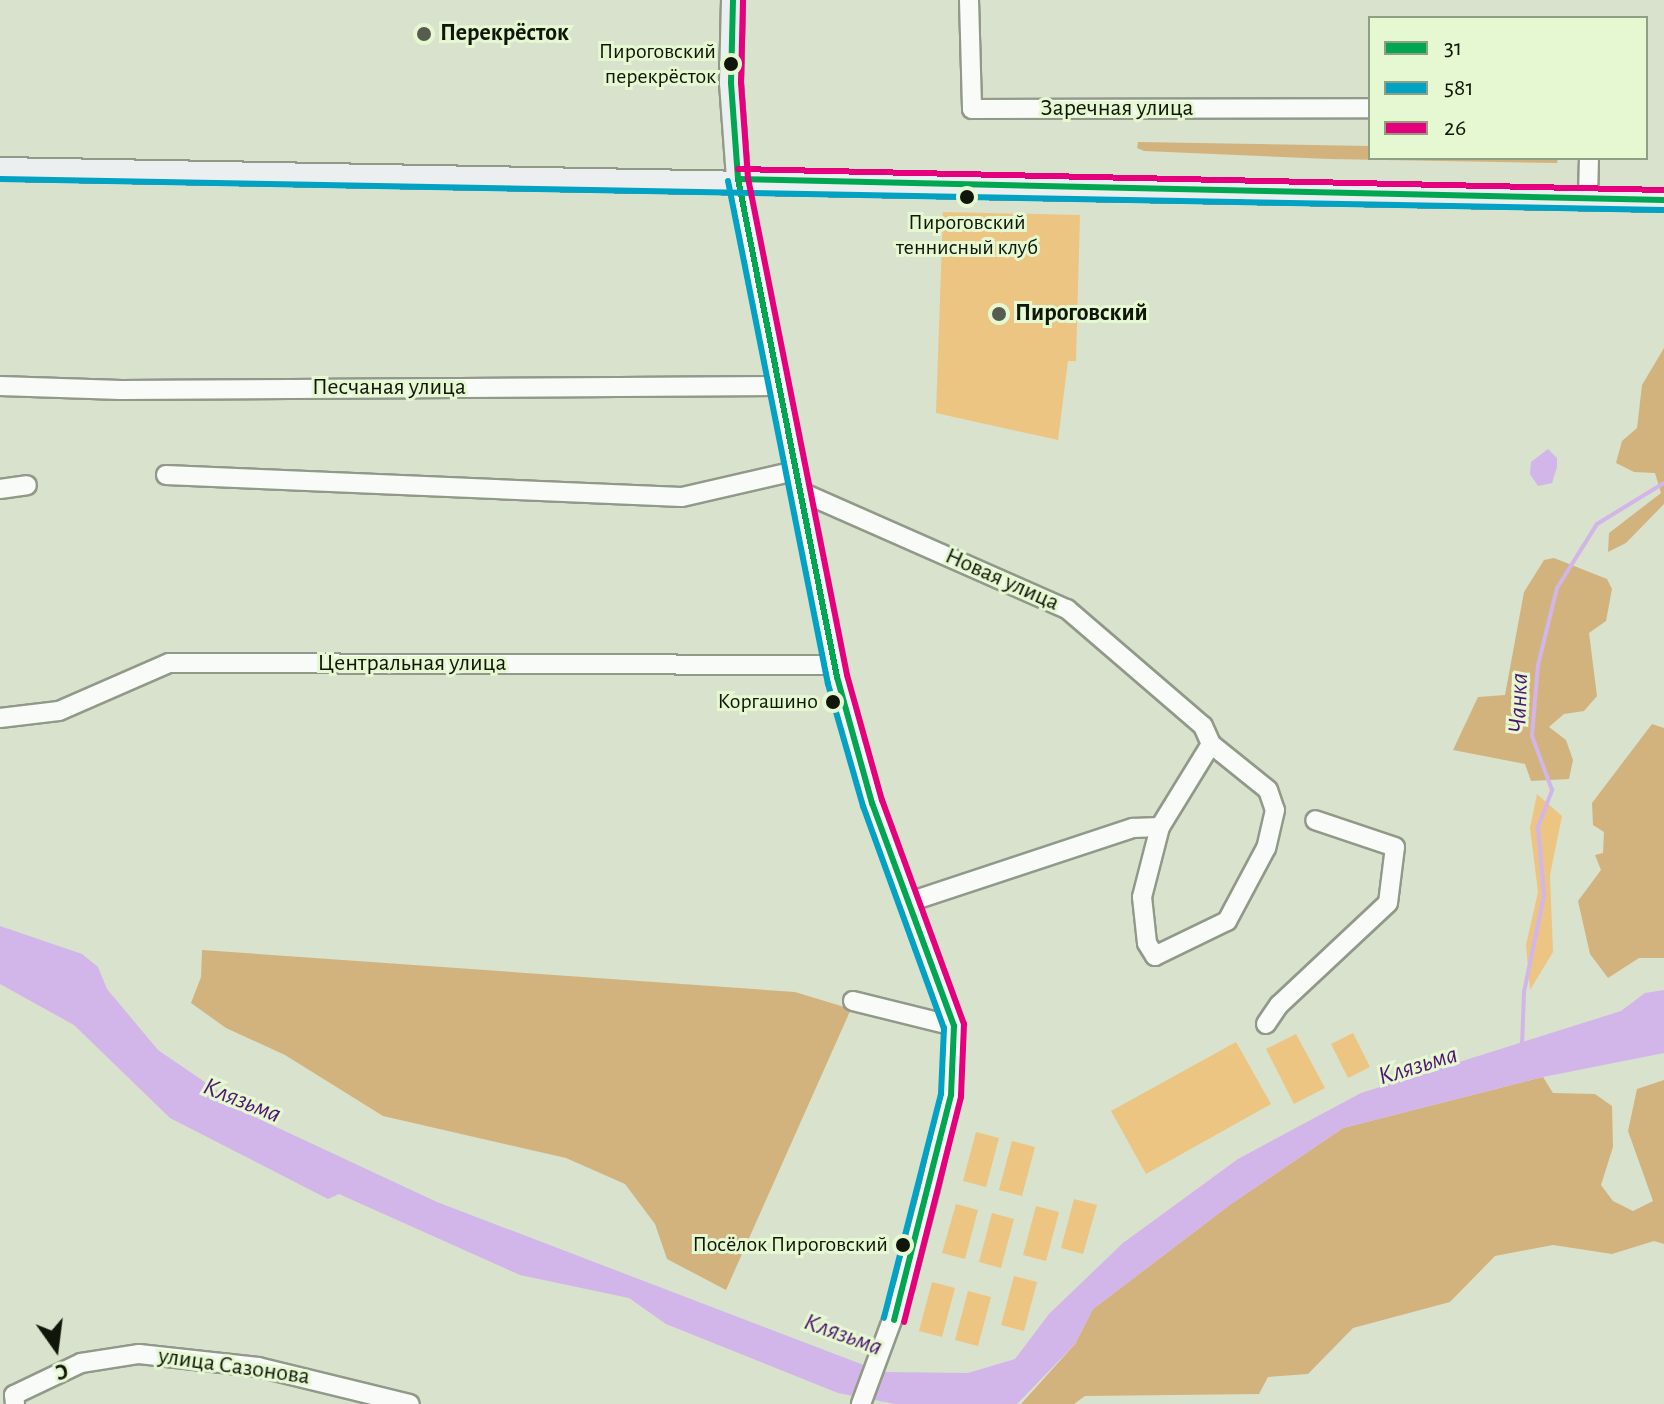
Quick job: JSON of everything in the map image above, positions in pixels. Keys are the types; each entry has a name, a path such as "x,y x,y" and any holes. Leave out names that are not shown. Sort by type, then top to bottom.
{"main road":[{"path":"733,0 731,83 738,179"},
{"path":"0,169 738,179 1664,200"}],"street":[{"name":"Заречная улица","path":"969,0 972,109 1368,108"},
{"path":"1588,198 1589,160"},
{"path":"738,179 834,665 872,803 954,1026 951,1095 905,1285 881,1357 861,1404"},
{"name":"Песчаная улица","path":"0,386 121,390 777,386"},
{"path":"166,475 682,497 795,471"},
{"path":"0,489 27,485"},
{"name":"Новая улица","path":"799,491 1067,609 1203,726 1211,744 1268,790 1275,810 1266,848 1227,921 1155,956 1147,943 1142,897 1160,827"},
{"name":"Центральная улица","path":"0,718 59,711 169,663 834,665"},
{"path":"909,902 1133,828 1160,827 1211,744"},
{"path":"1266,1024 1279,1005 1388,903 1395,847 1315,820"},
{"path":"853,1001 954,1026"},
{"name":"улица Сазонова","path":"15,1400 81,1363 139,1354 258,1367 410,1404"}],"shaded area":[{"path":"1138,142 1368,146 1368,160 1144,151 1137,148"},
{"path":"1386,160 1558,160 1557,163"},
{"name":"Пироговский","path":"943,212 1080,215 1076,361 1068,361 1058,440 936,413"},
{"path":"1664,348 1664,504 1626,543 1608,552 1609,533 1661,493 1655,473 1634,472 1616,463 1622,441 1637,428 1642,385"},
{"path":"1548,449 1557,458 1557,467 1552,483 1538,486 1530,474 1531,462"},
{"path":"1554,558 1607,579 1612,589 1606,621 1589,633 1597,696 1584,711 1564,714 1549,727 1566,740 1573,760 1569,779 1531,781 1525,764 1453,750 1478,697 1505,695 1524,592 1544,560"},
{"path":"1652,724 1664,728 1664,958 1639,958 1608,978 1590,954 1578,901 1601,870 1595,855 1603,853 1604,832 1593,825 1592,803"},
{"path":"1537,794 1562,816 1550,875 1553,952 1530,990 1526,945 1538,892 1530,828"},
{"path":"0,926 82,954 98,967 107,989 158,1050 259,1119 437,1202 882,1372 968,1373 1015,1359 1049,1314 1123,1243 1238,1159 1361,1093 1621,1011 1645,993 1664,990 1664,1053 1543,1077 1343,1128 1231,1204 1093,1309 1075,1344 1017,1404 895,1404 838,1393 666,1324 629,1298 520,1275 339,1194 328,1199 170,1118 74,1025 0,984"},
{"path":"202,950 795,992 851,1009 726,1290 667,1259 655,1224 625,1184 566,1158 383,1116 285,1055 226,1028 191,1003 201,977"},
{"path":"1353,1033 1370,1067 1348,1078 1331,1044"},
{"path":"1296,1034 1325,1088 1294,1104 1266,1049"},
{"path":"1236,1042 1271,1104 1146,1174 1111,1111"},
{"path":"1543,1077 1553,1093 1595,1094 1612,1106 1613,1147 1601,1185 1613,1201 1633,1211 1653,1201 1628,1131 1637,1089 1664,1080 1664,1244 1654,1241 1612,1254 1553,1245 1495,1256 1450,1302 1353,1328 1308,1374 1268,1377 1259,1394 1085,1396 1074,1404 1021,1404 1075,1344 1093,1309 1231,1204 1343,1128"},
{"path":"976,1132 999,1138 986,1187 963,1181"},
{"path":"1012,1141 1035,1147 1022,1196 999,1190"},
{"path":"1074,1199 1097,1205 1083,1254 1061,1248"},
{"path":"956,1204 978,1210 965,1259 942,1253"},
{"path":"1036,1206 1059,1212 1046,1261 1023,1255"},
{"path":"992,1213 1014,1219 1001,1268 979,1262"},
{"path":"1014,1276 1037,1282 1024,1331 1001,1325"},
{"path":"932,1282 955,1288 942,1337 919,1331"},
{"path":"968,1291 991,1297 978,1346 955,1340"}],"waterway":[{"name":"Чанка","path":"1522,1045 1524,992 1544,895 1538,827 1552,790 1532,736 1538,665 1557,588 1597,524 1664,483"}],"transit line":[{"name":"31","path":"733,0 731,83 738,179 837,677 872,803 954,1026 951,1095 894,1320"},
{"name":"26","path":"743,0 741,83 748,178 847,675 882,800 964,1024 961,1097 904,1322"},
{"name":"26","path":"738,169 1664,190"},
{"name":"581","path":"0,179 1664,210"},
{"name":"31","path":"738,179 1664,200"},
{"name":"581","path":"728,181 828,684 863,806 944,1028 941,1094 884,1318"}],"place":[{"name":"Перекрёсток","path":"424,34"},
{"name":"Пироговский перекрёсток","path":"731,64"},
{"name":"Пироговский теннисный клуб","path":"967,197"},
{"name":"Пироговский","path":"999,314"},
{"name":"Коргашино","path":"833,702"},
{"name":"Посёлок Пироговский","path":"903,1245"}],"water label":[{"name":"Клязьма","path":"1418,1066"},
{"name":"Клязьма","path":"242,1101"},
{"name":"Клязьма","path":"843,1335"}]}
